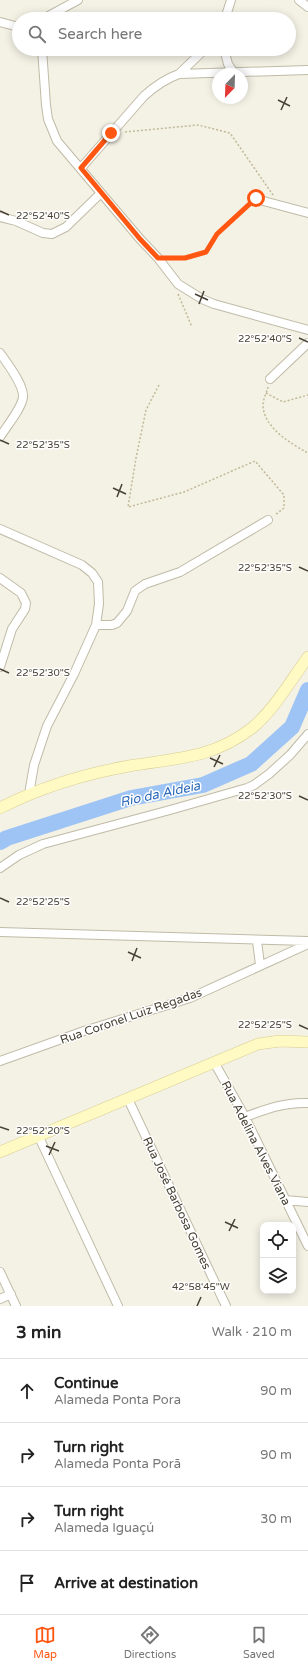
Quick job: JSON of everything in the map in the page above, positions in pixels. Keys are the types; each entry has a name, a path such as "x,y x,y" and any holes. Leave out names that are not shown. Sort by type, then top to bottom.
{"street":[{"path":"56,12 78,0"},
{"path":"227,12 231,0"},
{"path":"299,0 308,7"},
{"path":"0,22 12,26"},
{"path":"42,56 45,99 48,119 57,141 140,239 158,258 178,284 202,299 246,314 308,330"},
{"path":"179,74 198,56"},
{"path":"226,56 231,68"},
{"path":"248,72 308,70"},
{"path":"81,168 153,87 167,78 179,74 212,73"},
{"path":"0,217 16,221 43,233 52,234 66,227 101,193"},
{"path":"256,198 308,213"},
{"path":"270,379 308,343"},
{"path":"0,353 22,387 23,396 21,405 0,437"},
{"path":"96,625 112,625 117,623 127,611 135,592 145,584 180,572 268,520"},
{"path":"0,529 82,565 92,573 98,582 99,604 96,625 74,674 47,726 34,765 28,794"},
{"path":"0,578 21,593 26,603 25,609 12,629 0,667"},
{"path":"0,808 48,786 129,766 187,758 205,753 234,740 253,727 269,711 308,657"},
{"path":"0,868 19,855 43,844 185,806 254,785 279,765 308,734"},
{"name":"Rua Coronel Luiz Regadas","path":"0,932 308,942"},
{"path":"257,941 260,965"},
{"name":"Rua Coronel Luiz Regadas","path":"0,1061 84,1031 190,998 308,942"},
{"path":"0,1152 258,1044 280,1041 308,1042"},
{"name":"Rua Adelina Alves Viana","path":"214,1062 245,1117 308,1246"},
{"name":"Rua José Barbosa Gomes","path":"128,1099 226,1306"},
{"path":"245,1117 278,1105 294,1102 308,1103"},
{"path":"38,1135 118,1306"},
{"path":"285,1200 308,1202"},
{"path":"0,1272 16,1306"},
{"path":"0,1299 11,1294"}],"path":[{"path":"111,133 198,125 230,133 274,196"},
{"path":"158,258 185,258 206,252 217,234 256,198"},
{"path":"178,294 192,327"},
{"path":"270,379 263,405 269,423 278,434 308,453"},
{"path":"159,385 146,410 128,507 184,492 255,461 284,495 284,508 268,520"},
{"path":"266,393 283,402 308,395"}],"waterway":[{"name":"Rio da Aldeia","path":"0,842 7,838 131,798 203,785 251,764 292,727 308,690"}],"route":[{"path":"111,133 81,168 140,239 158,258 185,258 206,252 217,234 256,198"}]}
